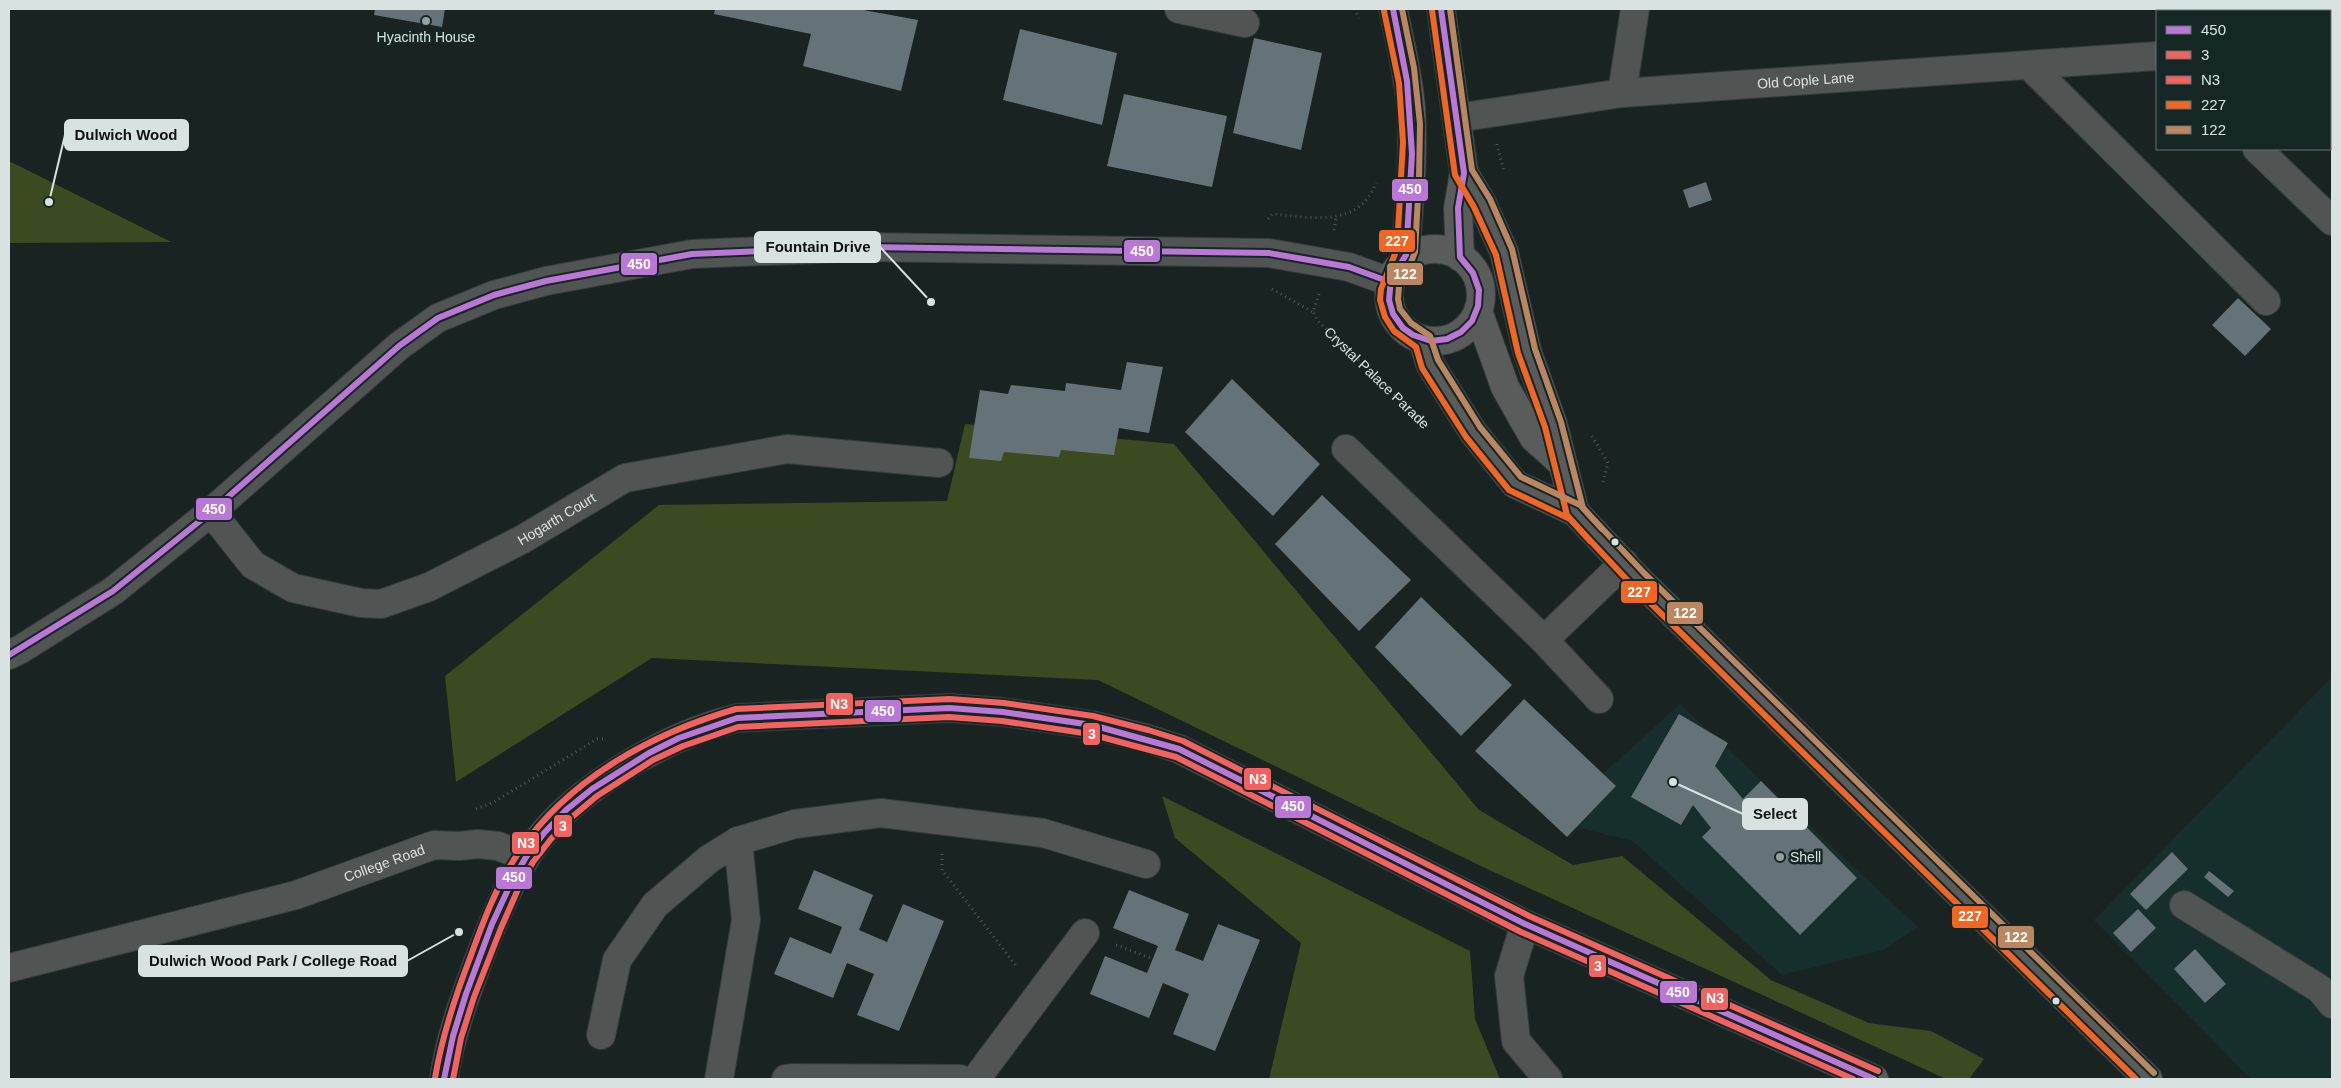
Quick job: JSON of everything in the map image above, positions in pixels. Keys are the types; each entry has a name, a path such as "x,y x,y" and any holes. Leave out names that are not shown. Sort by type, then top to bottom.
{"main road":[{"path":"1393,9 1406,68 1411,108 1411,163 1405,258 1390,282 1389,301 1394,316 1406,331 1423,341 1452,338 1464,330 1478,311 1481,296 1479,280 1470,265 1448,251 1432,249 1423,250 1405,258"},
{"path":"1440,9 1464,173 1458,208 1460,257"},
{"path":"1464,173 1482,203 1504,252 1514,286 1527,351 1553,424 1575,512"},
{"path":"1478,311 1505,387 1534,438 1562,463"},
{"path":"1423,341 1430,364 1472,432 1515,484 1575,512 1624,563 2148,1079"},
{"path":"444,1079 463,1001 497,912 526,857 539,839 575,802 620,770 668,741 714,724 737,718 949,708 1003,712 1092,725 1170,746 1525,924 1874,1079"}],"street":[{"path":"1179,9 1245,23"},
{"path":"1622,93 1635,9"},
{"name":"Old Cople Lane","path":"1457,118 1622,93 2156,56"},
{"path":"2029,65 2266,301"},
{"path":"2258,150 2332,221"},
{"path":"9,655 113,591 211,512 392,352 438,318 494,295 546,281 692,254 874,247 1268,252 1349,267 1390,282"},
{"name":"Hogarth Court","path":"211,512 253,565 293,588 361,602 381,604 428,587 523,539 625,478 787,449 939,463"},
{"path":"1346,449 1544,640 1599,699"},
{"path":"1544,640 1624,563"},
{"path":"601,1035 618,960 655,905 709,859 738,841 795,824 881,813 1043,833 1146,864"},
{"path":"719,1079 746,920 738,841"},
{"name":"College Road","path":"9,968 296,895 434,845 459,846 478,844 498,846 526,857"},
{"path":"2184,905 2320,989 2332,1004"},
{"path":"1525,924 1509,976 1516,1040 1548,1079"},
{"path":"976,1079 1085,933"},
{"path":"786,1079 959,1079"}],"path":[{"path":"1354,9 1362,22"},
{"path":"1263,225 1272,214 1336,218 1361,204 1372,191 1378,176"},
{"path":"1335,227 1336,218"},
{"path":"1270,288 1313,312 1319,295"},
{"name":"Crystal Palace Parade","path":"1313,312 1319,322 1430,429"},
{"path":"471,812 494,802 598,739 606,740"},
{"path":"944,821 942,870 1039,995"},
{"path":"1085,933 1153,959"}],"shaded area":[{"path":"2332,677 2332,1079 2251,1079 2094,920"},
{"path":"1680,704 1918,927 1884,950 1782,975 1632,841 1551,821"}],"green space":[{"path":"9,161 171,242 9,243"},
{"path":"965,424 1174,444 1479,810 1573,865 1622,856 1771,980 1869,1023 1931,1031 1984,1059 1969,1079 1946,1079 1485,868 1098,680 652,658 456,782 445,676 659,505 947,501"},
{"path":"1162,796 1470,951 1475,1019 1500,1079 1269,1079 1301,943 1175,838"}],"building":[{"name":"Hyacinth House","path":"375,9 445,9 442,27 374,15"},
{"path":"715,9 858,9 918,20 901,91 803,66 811,34 714,14"},
{"path":"1020,29 1117,53 1102,125 1003,100"},
{"path":"1254,38 1322,53 1301,150 1233,133"},
{"path":"1124,94 1227,116 1212,187 1107,166"},
{"path":"1706,182 1712,200 1689,208 1683,190"},
{"path":"2238,298 2271,329 2245,356 2212,325"},
{"path":"1127,362 1163,367 1149,433 1119,428 1114,455 1061,450 1059,457 1004,452 1001,461 969,458 980,390 1008,394 1011,385 1065,391 1066,383 1121,390"},
{"path":"1232,379 1320,464 1273,516 1185,432"},
{"path":"1322,495 1411,580 1359,631 1275,544"},
{"path":"1421,597 1512,685 1461,736 1375,647"},
{"path":"1524,699 1616,786 1567,837 1475,751"},
{"name":"Shell","path":"1679,714 1728,743 1715,766 1743,799 1761,781 1857,878 1800,935 1702,837 1711,828 1693,805 1681,825 1631,797"},
{"path":"2172,852 2188,869 2146,910 2130,894"},
{"path":"814,870 873,895 859,930 887,942 903,904 944,921 899,1031 857,1015 874,974 847,963 833,998 774,974 790,937 831,954 842,927 798,909"},
{"path":"2209,871 2234,891 2228,897 2204,877"},
{"path":"1129,890 1189,914 1175,950 1203,961 1218,924 1260,940 1215,1051 1173,1034 1189,994 1163,983 1149,1018 1090,994 1105,956 1147,973 1158,946 1113,928"},
{"path":"2138,909 2156,928 2131,952 2113,933"},
{"path":"2195,949 2226,984 2205,1003 2174,969"}],"transit line":[{"name":"450","path":"1393,9 1407,81 1412,154 1406,255 1391,279 1389,300 1393,314 1403,328 1413,335 1431,341 1447,339 1461,332 1472,321 1478,306 1479,290 1473,273 1460,257 1458,208 1464,173 1441,9"},
{"name":"122","path":"1402,9 1414,68 1420,124 1415,252 1399,286 1398,299 1400,309 1411,323 1430,336 1438,360 1480,427 1521,477 1580,505 1644,573 2154,1073"},
{"name":"122","path":"1450,9 1472,170 1490,199 1512,249 1535,349 1561,422 1583,508 1602,529"},
{"name":"227","path":"1432,10 1455,175 1474,207 1496,255 1518,353 1545,427 1567,515 1590,541"},
{"name":"227","path":"1384,11 1399,83 1403,142 1397,249 1381,289 1380,300 1385,317 1394,331 1416,347 1422,368 1466,437 1509,490 1570,519 1632,585 2136,1079"},
{"name":"450","path":"9,655 113,591 211,512 399,346 438,318 494,295 546,281 692,254 865,247 1269,253 1349,267 1390,282"},
{"name":"N3","path":"435,1078 445,1032 459,987 497,890 511,864 539,826 562,802 587,781 615,762 674,731 736,709 950,699 1004,703 1093,716 1183,741 1529,916 1878,1071"},
{"name":"450","path":"444,1079 453,1036 466,994 492,924 511,883 526,857 544,833 566,810 592,789 649,753 679,738 737,718 949,708 1003,712 1092,725 1179,749 1525,924 1874,1079"},
{"name":"3","path":"453,1079 461,1038 474,997 519,887 533,862 551,839 572,817 597,796 653,760 683,746 738,727 949,717 1002,721 1090,734 1176,757 1521,932 1853,1079"}],"place":[{"name":"Hyacinth House","path":"426,21"},
{"name":"Dulwich Wood","path":"49,202"},
{"name":"Fountain Drive","path":"931,302"},
{"name":"Select","path":"1673,782"},
{"name":"Shell","path":"1780,857"},
{"name":"Dulwich Wood Park / College Road","path":"459,932"}]}
